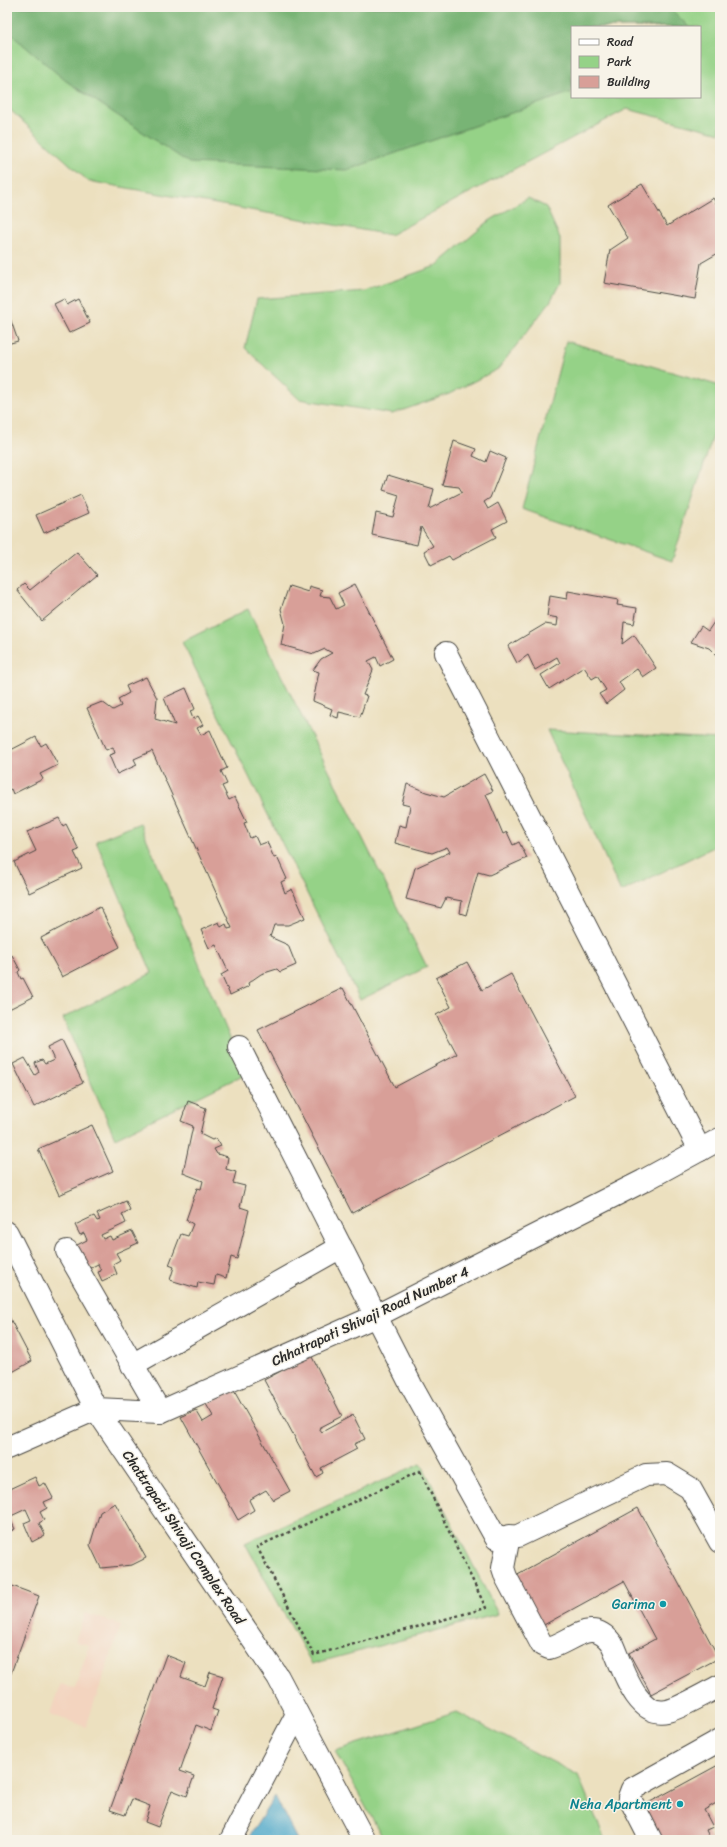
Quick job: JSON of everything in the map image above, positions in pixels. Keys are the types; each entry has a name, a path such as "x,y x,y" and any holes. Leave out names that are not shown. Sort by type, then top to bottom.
{"street":[{"path":"446,653 700,1150"},
{"path":"239,1047 411,1385 496,1538 518,1536 646,1475 666,1474 690,1488 720,1542"},
{"name":"Chhatrapati Shivaji Road Number 4","path":"7,1448 96,1409 160,1412 376,1316 643,1181 720,1139"},
{"name":"Chattrapati Shivaji Complex Road","path":"7,1233 96,1409 278,1677 364,1840"},
{"path":"132,1365 341,1247"},
{"path":"67,1251 160,1412"},
{"path":"509,1536 504,1568 506,1577 542,1645 549,1648 589,1630 599,1631 606,1635 612,1644 638,1701 651,1711 667,1711 720,1686"},
{"path":"231,1840 297,1714"},
{"path":"651,1840 629,1797 632,1789 720,1740"}],"path":[{"path":"420,1471 486,1608 314,1655 257,1547 420,1471"}],"shaded area":[{"path":"85,1613 121,1625 86,1727 50,1714 60,1684 75,1688 89,1646 75,1641"}],"green space":[{"path":"7,7 720,7 720,133 627,109 390,235 88,181 7,107"},
{"path":"7,7 669,7 688,26 571,26 571,92 347,170 189,163 66,81 7,31"},
{"path":"528,198 546,207 560,238 560,283 550,302 498,369 449,394 392,414 299,399 245,348 257,299 364,291 436,266 489,221"},
{"path":"566,341 720,386 720,415 672,561 522,509"},
{"path":"248,609 427,967 360,1000 182,642"},
{"path":"547,730 720,739 720,844 621,892"},
{"path":"140,823 245,1074 115,1138 63,1018 152,973 96,841"},
{"path":"421,1463 498,1614 312,1664 245,1543"},
{"path":"457,1712 578,1775 605,1840 384,1840 335,1751"}],"water":[{"path":"275,1796 297,1840 247,1840"}],"building":[{"path":"642,184 667,226 713,198 720,210 720,252 701,263 695,299 604,283 610,250 628,238 608,205"},
{"path":"64,299 67,305 78,299 90,323 69,333 54,304"},
{"path":"10,318 18,341 7,344 7,319"},
{"path":"454,441 476,449 473,456 486,462 490,451 506,458 490,498 484,502 488,509 498,503 507,521 492,529 496,537 452,560 449,556 431,565 424,551 433,546 421,527 417,545 372,535 376,513 393,517 399,495 383,490 388,475 434,489 429,509 462,492 459,487 442,485"},
{"path":"81,495 89,513 44,533 36,515"},
{"path":"77,552 97,575 42,621 17,590 24,584 30,590"},
{"path":"355,584 393,659 380,666 376,657 368,661 373,670 363,695 367,696 360,717 339,712 338,718 330,715 332,709 313,701 319,672 313,670 321,659 332,653 325,649 314,654 281,645 285,624 281,609 289,586 308,592 309,586 322,590 320,596 330,597 336,609 344,605 338,593"},
{"path":"568,591 618,600 617,605 637,608 634,624 624,622 622,644 634,635 656,668 643,677 637,669 619,682 624,690 606,704 599,694 606,690 597,676 592,679 584,667 549,689 541,675 560,663 557,657 535,670 528,655 517,663 508,646 545,624 557,626 558,618 547,616 550,596 567,599"},
{"path":"716,619 720,622 720,659 709,648 691,642 701,626 708,631"},
{"path":"146,677 157,698 155,719 175,725 164,698 186,688 195,709 190,711 193,719 198,716 203,725 197,728 201,735 210,730 227,768 221,771 227,784 222,786 229,800 235,797 247,822 244,823 250,838 255,836 259,845 267,842 274,858 277,857 287,879 281,882 285,893 292,889 305,918 288,925 274,925 270,937 288,945 296,965 280,972 277,969 261,974 248,983 249,986 230,995 221,975 228,971 216,945 209,948 201,930 219,922 221,927 226,924 228,929 232,928 152,751 134,759 137,765 117,774 109,755 115,753 113,747 106,750 87,708 102,702 113,710 121,706 118,699 129,693 126,686"},
{"path":"36,737 41,746 46,743 58,765 40,774 43,779 13,794 11,789 7,791 7,752"},
{"path":"484,774 493,791 486,794 503,834 507,832 513,845 519,842 527,858 489,875 478,872 466,915 460,913 462,901 446,898 441,908 406,899 415,868 450,852 447,847 432,853 395,843 399,825 406,827 410,806 402,804 407,784 426,792 444,797"},
{"path":"59,818 63,826 66,824 79,850 74,852 82,868 29,893 14,862 36,851 27,832"},
{"path":"100,907 120,947 62,977 41,938"},
{"path":"12,955 20,970 18,972 21,979 23,978 33,997 7,1010 7,957"},
{"path":"467,962 482,990 511,974 575,1096 352,1213 258,1030 343,988 395,1087 457,1054 436,1015 451,1007 436,978"},
{"path":"62,1040 83,1083 34,1107 13,1064 25,1058 35,1075 39,1072 35,1063 42,1060 45,1064 54,1060 48,1047"},
{"path":"188,1101 206,1108 200,1134 212,1140 216,1138 221,1146 214,1149 217,1154 228,1157 226,1169 236,1172 233,1183 245,1186 240,1207 249,1210 237,1259 231,1257 226,1278 216,1275 214,1285 198,1282 197,1288 170,1280 174,1267 169,1265 181,1234 188,1236 193,1224 186,1220 197,1188 201,1189 203,1181 183,1173 193,1126 181,1121"},
{"path":"92,1125 113,1171 59,1195 38,1149"},
{"path":"126,1201 130,1210 122,1214 126,1223 101,1235 103,1239 110,1236 112,1240 132,1231 138,1243 116,1253 120,1260 113,1264 117,1274 102,1281 98,1272 101,1271 98,1264 86,1270 75,1246 87,1240 84,1233 80,1235 75,1225 94,1216 97,1221 100,1220 97,1214"},
{"path":"7,1313 32,1361 7,1375"},
{"path":"311,1355 342,1416 319,1428 322,1432 353,1415 365,1439 354,1444 357,1449 321,1468 323,1473 316,1477 264,1380"},
{"path":"233,1389 290,1491 273,1500 266,1490 249,1500 254,1510 238,1520 181,1417 196,1410 203,1422 213,1416 206,1404"},
{"path":"35,1477 39,1486 45,1483 53,1498 44,1502 47,1508 40,1512 44,1520 39,1523 45,1535 32,1542 24,1523 31,1520 26,1509 9,1517 15,1529 7,1533 7,1490"},
{"path":"115,1503 146,1558 132,1565 101,1568 90,1545 100,1512"},
{"name":"Garima","path":"638,1508 719,1658 651,1694 629,1653 655,1639 624,1581 542,1626 514,1576"},
{"path":"7,1584 39,1596 7,1684"},
{"path":"166,1655 186,1663 181,1677 205,1686 210,1672 223,1676 212,1709 218,1711 211,1731 196,1725 180,1771 194,1776 187,1796 172,1790 158,1827 145,1822 150,1806 132,1799 125,1815 110,1810"},
{"name":"Neha Apartment","path":"720,1764 720,1801 704,1810 713,1827 706,1830 710,1839 715,1836 716,1840 656,1840 639,1808"}],"place":[{"name":"Garima","path":"663,1604"},
{"name":"Neha Apartment","path":"680,1804"}]}
